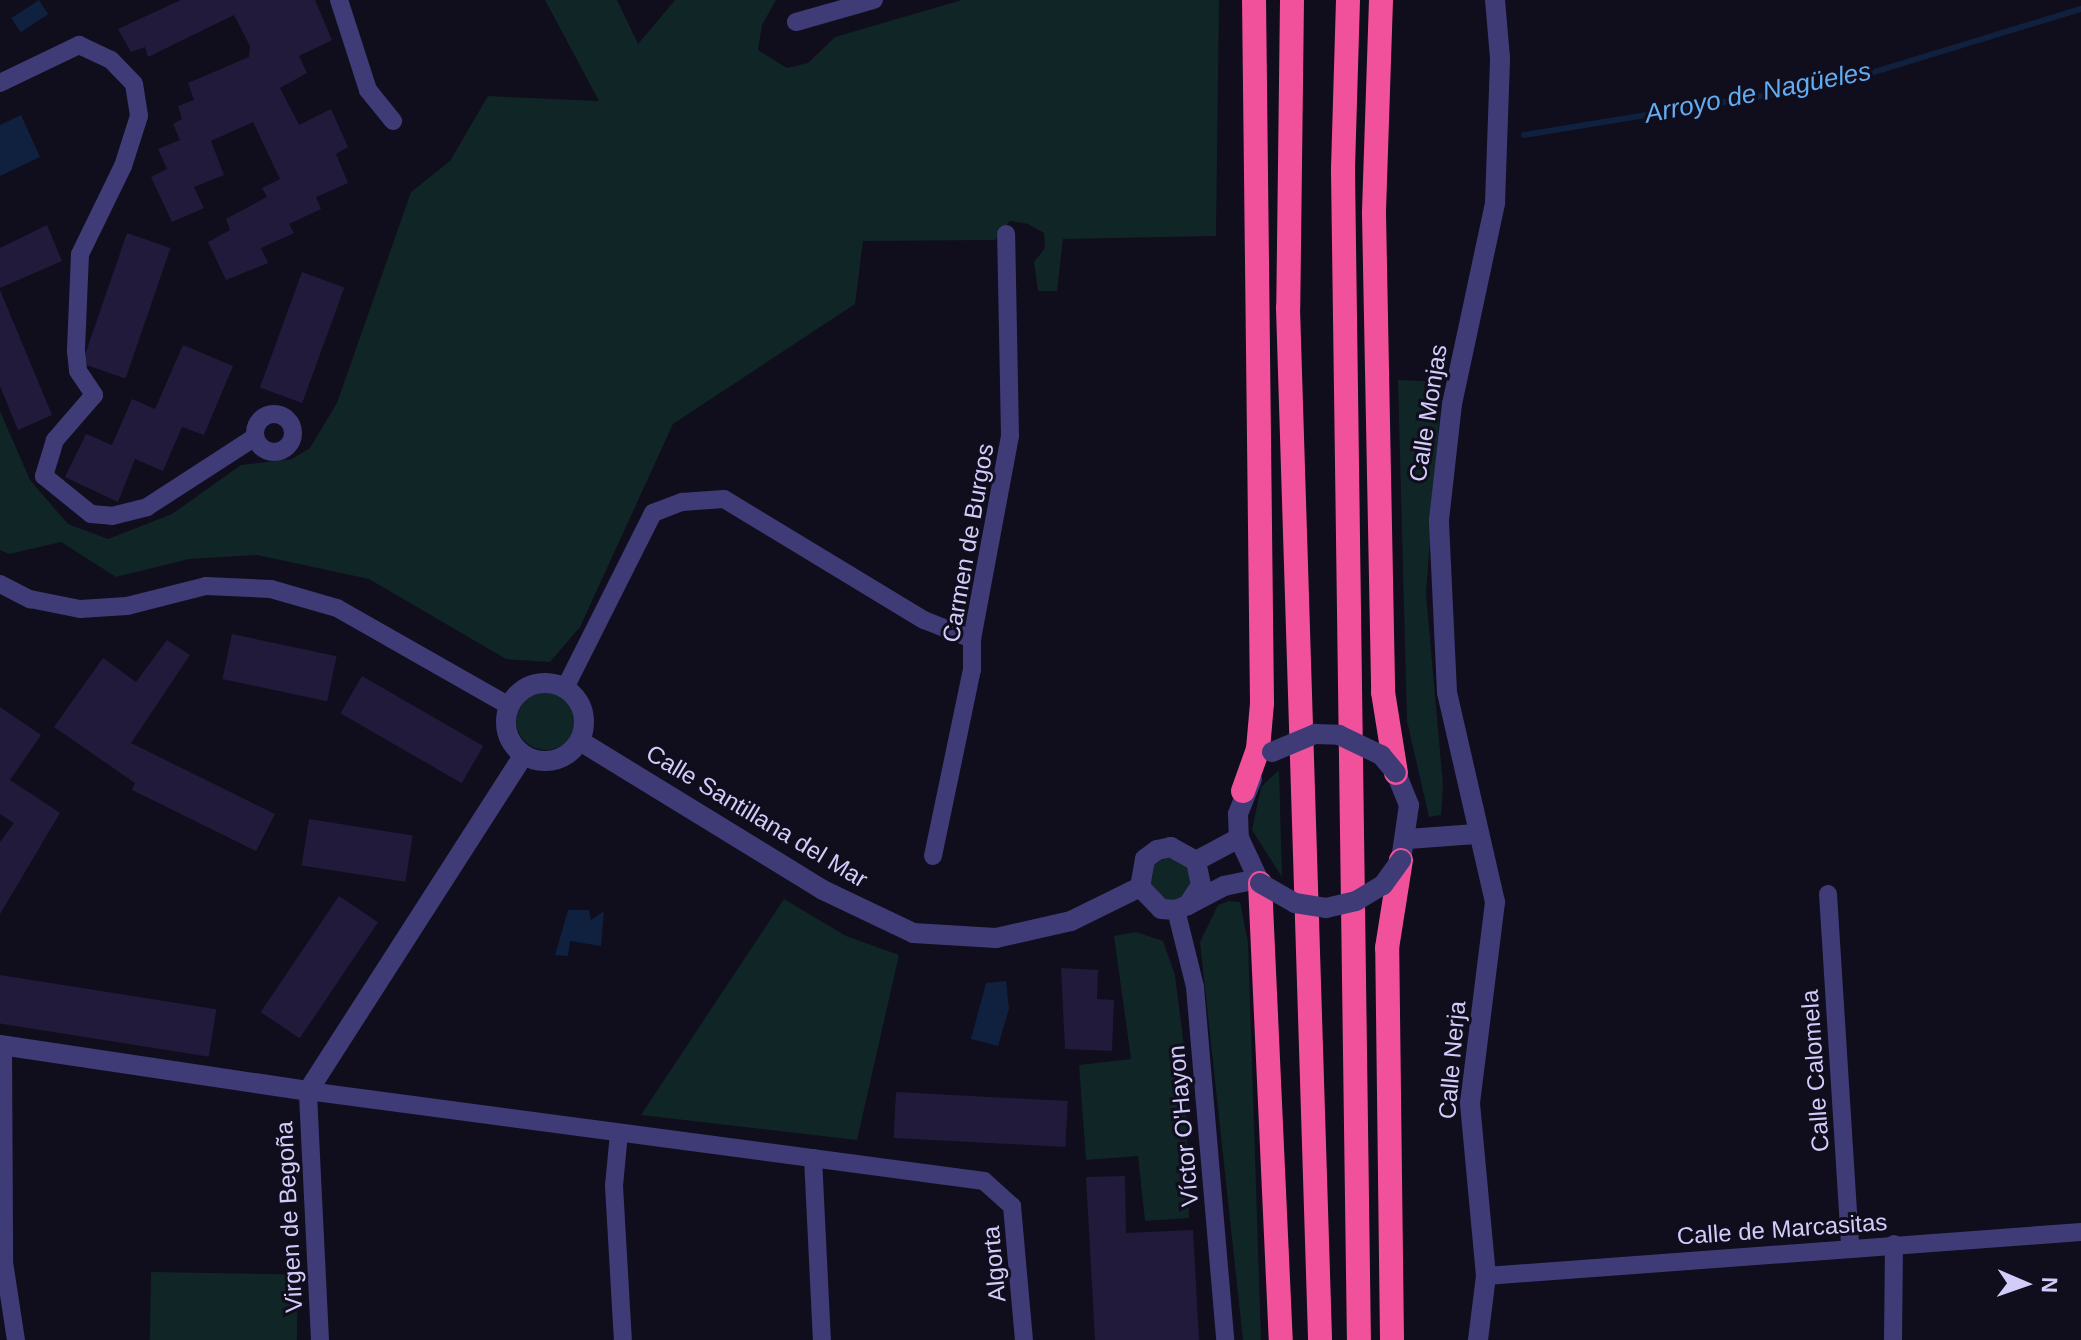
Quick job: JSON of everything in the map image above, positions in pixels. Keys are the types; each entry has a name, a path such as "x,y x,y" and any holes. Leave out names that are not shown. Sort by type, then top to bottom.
{"highway":[{"path":"1243,791 1258,749 1262,703 1254,0"},
{"path":"1292,0 1288,308 1320,1340"},
{"path":"1348,0 1343,203 1359,1340"},
{"path":"1381,0 1374,214 1383,676 1396,773"},
{"path":"1392,1340 1387,948 1405,849"},
{"path":"1259,881 1281,1340"}],"street":[{"path":"339,0 368,90 393,121"},
{"path":"796,22 874,0"},
{"name":"Calle Monjas","path":"1476,834 1447,692 1439,520 1452,404 1495,203 1500,58 1495,0"},
{"path":"0,83 79,45 111,60 134,84 139,116 123,166 80,254 76,351 78,371 94,395 55,440 44,476 91,514 112,516 147,507 255,437"},
{"name":"Carmen de Burgos","path":"933,856 972,670 972,639 1010,436 1006,234"},
{"path":"565,688 653,513 682,502 724,499 924,620 972,639"},
{"path":"0,584 30,599 80,609 127,606 206,586 271,589 337,608 508,705"},
{"path":"533,685 565,688 582,712 580,741 565,756 544,762 523,756 507,733 508,705 533,685"},
{"path":"1315,734 1339,735 1371,749 1396,773 1409,805 1405,849 1383,885 1356,901 1326,908 1295,903 1259,881 1239,838 1243,791 1272,752 1315,734"},
{"name":"Calle Santillana del Mar","path":"580,741 823,890 913,933 996,938 1071,921 1140,887"},
{"path":"16,1340 3,1234 2,1045 308,1091 523,756"},
{"path":"1405,849 1476,834"},
{"name":"Calle Nerja","path":"1476,834 1495,902 1470,1103 1486,1276 1478,1340"},
{"path":"1196,861 1239,838"},
{"path":"1182,907 1201,885 1196,861 1185,851 1157,850 1145,859 1140,887 1161,909 1182,907 1259,881"},
{"name":"Calle Calomela","path":"1828,894 1850,1246"},
{"name":"Víctor O'Hayon","path":"1182,907 1195,987 1225,1340"},
{"name":"Algorta","path":"308,1091 984,1181 1000,1192 1012,1206 1024,1340"},
{"name":"Virgen de Begoña","path":"308,1091 320,1340"},
{"path":"619,1133 614,1186 623,1340"},
{"path":"813,1158 822,1340"},
{"name":"Calle de Marcasitas","path":"1486,1276 1850,1246 2081,1232"},
{"path":"1893,1340 1894,1244"}],"green space":[{"path":"545,0 617,0 638,44 675,0 776,0 762,25 758,50 787,68 808,63 835,37 962,0 1219,0 1216,236 1063,239 1057,291 1038,291 1034,262 1045,248 1044,233 1028,224 1010,221 995,240 863,241 855,304 673,424 580,627 550,662 506,659 369,579 257,555 189,559 116,577 61,542 9,554 0,550 0,411 30,480 68,524 108,539 172,514 241,465 292,459 310,448 337,403 411,192 450,161 488,96 599,101"},
{"path":"1398,380 1442,382 1426,594 1443,785 1441,815 1429,817 1407,721"},
{"path":"546,690 558,692 567,699 574,708 574,732 567,741 558,748 546,750 534,748 525,741 518,732 516,720 518,708 525,699 534,692"},
{"path":"1279,770 1282,877 1252,830 1261,787"},
{"path":"1170,858 1185,865 1192,880 1185,895 1170,902 1155,895 1148,880 1155,865"},
{"path":"784,899 846,936 899,955 857,1140 641,1115"},
{"path":"1229,901 1240,902 1248,942 1261,1340 1243,1340 1200,942 1218,905"},
{"path":"1136,932 1163,941 1175,975 1185,1054 1189,1218 1145,1221 1138,1156 1086,1160 1079,1065 1131,1059 1114,936"},
{"path":"151,1272 298,1275 297,1340 150,1340"}],"water":[{"path":"39,0 48,14 21,32 11,18"},
{"path":"21,115 40,157 0,176 0,125"},
{"path":"568,910 589,910 591,920 604,911 601,946 570,941 568,956 555,955"},
{"path":"1006,981 1009,1009 998,1046 971,1039 986,983"}],"building":[{"path":"181,0 315,0 332,40 299,56 307,73 280,88 299,125 331,109 348,147 336,154 348,183 316,197 321,209 289,224 294,233 261,248 268,263 226,280 208,242 230,230 226,219 267,197 262,188 280,179 253,122 211,141 224,175 194,187 204,208 172,222 151,177 167,169 158,149 180,140 173,124 182,119 178,106 194,100 188,83 249,57 250,46 234,15 148,57 145,47 131,52 118,29"},
{"path":"47,225 62,261 0,288 0,248"},
{"path":"127,233 170,248 126,378 82,363"},
{"path":"302,272 344,287 302,403 260,388"},
{"path":"0,290 52,415 18,430 0,386"},
{"path":"183,345 233,366 204,435 182,427 163,471 135,459 118,502 65,477 86,434 112,445 132,399 155,409"},
{"path":"232,634 337,656 327,701 222,679"},
{"path":"167,640 190,655 131,743 275,814 256,851 132,790 135,783 54,727 103,658 136,682"},
{"path":"362,676 483,746 462,783 340,713"},
{"path":"0,707 41,735 10,780 60,813 0,914 0,842 14,823 0,814"},
{"path":"309,819 413,835 405,882 302,865"},
{"path":"339,896 378,922 300,1038 261,1012"},
{"path":"1061,968 1098,970 1097,999 1114,1000 1112,1051 1065,1049"},
{"path":"0,975 216,1009 209,1057 0,1024"},
{"path":"896,1092 1068,1101 1065,1147 894,1138"},
{"path":"1125,1176 1126,1233 1193,1230 1199,1340 1095,1340 1086,1177"}],"waterway":[{"name":"Arroyo de Nagüeles","path":"1524,135 1835,84 2081,9"}]}
